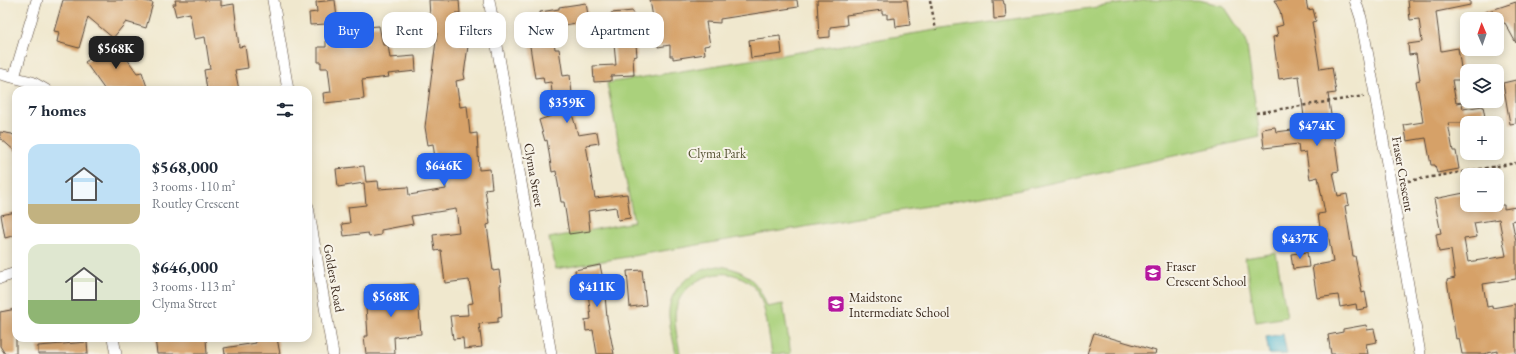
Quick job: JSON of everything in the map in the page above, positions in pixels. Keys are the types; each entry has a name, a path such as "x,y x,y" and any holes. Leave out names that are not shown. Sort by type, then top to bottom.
{"street":[{"path":"14,77 37,0"},
{"path":"273,0 287,86"},
{"name":"Clyma Street","path":"489,0 551,354"},
{"name":"Fraser Crescent","path":"1355,0 1361,18 1375,94 1420,354"},
{"path":"0,74 32,82 39,86"},
{"name":"Golders Road","path":"312,231 333,354"},
{"path":"0,278 12,274"},
{"path":"114,342 116,354"}],"path":[{"path":"930,0 936,30"},
{"path":"1256,113 1375,94"},
{"path":"1390,184 1516,163"}],"green space":[{"name":"Clyma Park","path":"1147,0 1199,0 1224,6 1246,40 1260,137 1010,192 556,269 549,238 634,222 607,83 936,30"},
{"path":"1276,253 1287,317 1256,322 1245,258"},
{"path":"719,266 736,270 750,278 760,290 767,307 783,304 791,354 772,354 763,304 757,291 748,282 738,276 726,274 714,275 702,279 691,285 683,294 677,305 675,317 680,354 676,354 669,317 672,297 677,289 691,276 700,271"}],"water":[{"path":"1283,334 1287,354 1269,354 1266,337"}],"building":[{"path":"63,0 141,0 153,3 146,28 126,22 113,38 88,17 79,48 57,42 59,32 54,31"},
{"path":"175,0 221,0 221,6 234,4 239,47 245,46 248,68 235,70 238,86 206,86 204,70 210,69 205,37 194,39 190,13 176,16 173,4 176,4"},
{"path":"335,0 336,12 324,12 324,24 310,25 309,13 317,12 316,2"},
{"path":"429,0 459,0 460,12 445,12 445,48 468,48 464,74 465,79 456,81 460,107 467,106 470,134 477,133 479,170 490,169 492,188 485,189 490,224 487,225 493,271 499,270 502,317 498,318 498,322 479,324 482,347 464,349 463,338 453,339 450,316 468,315 467,304 473,303 469,280 445,283 441,250 435,251 433,235 459,232 456,209 411,216 413,224 381,230 381,235 369,237 368,233 344,236 342,224 350,223 348,207 366,205 364,183 338,187 336,169 364,166 366,182 378,181 379,189 408,187 409,195 446,189 443,157 435,158 433,144 428,145 425,127 435,48 437,48 437,12 430,12"},
{"path":"650,0 797,0 798,7 720,19 720,23 706,22 710,45 704,46 705,54 673,59 673,56 670,56 670,45 664,46 664,12 652,12"},
{"path":"817,0 907,0 910,25 896,27 895,18 887,19 887,14 882,14 882,10 846,15 847,25 830,27 830,37 819,38"},
{"path":"993,0 1003,0 1005,4 1006,18 994,19"},
{"path":"1274,0 1306,0 1308,10 1313,9 1316,21 1312,22 1320,69 1332,67 1336,93 1328,94 1339,171 1333,172 1338,196 1347,194 1349,205 1345,206 1353,256 1355,256 1362,293 1365,292 1368,308 1357,310 1356,304 1340,307 1338,295 1317,298 1312,266 1333,262 1328,233 1321,234 1318,214 1325,213 1318,177 1310,179 1306,152 1299,153 1298,144 1264,148 1262,129 1275,127 1276,132 1300,129 1298,118 1304,117 1299,76 1279,79 1273,37 1278,36 1276,27 1283,25 1280,11"},
{"path":"1408,0 1470,0 1470,5 1436,12 1441,51 1458,48 1460,64 1460,80 1452,80 1456,103 1460,102 1460,108 1463,109 1483,108 1485,116 1460,116 1460,123 1448,123 1453,151 1456,151 1459,169 1437,173 1435,165 1431,165 1426,138 1407,141 1404,125 1423,122 1416,81 1420,80 1416,54 1409,55 1408,44 1422,42 1419,19 1410,20"},
{"path":"1516,2 1516,43 1504,23 1504,12 1485,12"},
{"path":"586,3 588,12 576,12 576,23 568,24 568,12 540,12 559,9 559,7"},
{"path":"374,26 379,26 382,48 388,48 390,58 415,56 416,71 388,74 389,77 362,80 364,99 324,103 323,93 331,92 328,68 321,68 321,62 318,62 318,47 374,48"},
{"path":"780,36 782,54 751,58 749,40"},
{"path":"117,39 123,48 120,49 137,73 142,72 147,86 102,86 85,62"},
{"path":"530,48 559,49 563,76 570,75 573,103 569,103 578,135 597,132 599,143 586,145 595,198 627,194 630,218 618,220 616,207 588,211 590,231 569,234 564,202 561,202 556,171 552,172 547,140 545,141 539,120 554,115 551,82 544,83 543,77 535,78"},
{"path":"614,48 636,48 637,56 633,57 634,75 611,76 611,81 594,82 593,66 616,65"},
{"path":"1516,80 1516,123 1510,124 1504,83"},
{"path":"0,132 12,134 12,148 0,138"},
{"path":"1460,194 1460,212 1504,212 1504,209 1516,207 1516,220 1512,221 1516,241 1516,279 1483,284 1487,307 1492,306 1492,308 1515,304 1516,354 1497,354 1497,351 1483,354 1462,354 1459,338 1456,339 1447,280 1455,278 1451,250 1439,252 1436,234 1441,233 1434,199","holes":["1499,219 1506,256 1468,262 1464,239 1477,237 1474,223"]},
{"path":"12,213 12,236 5,238 1,215"},
{"path":"1307,252 1309,267 1293,269 1291,254"},
{"path":"600,265 604,284 607,318 614,354 597,354 593,330 586,331 585,320 591,319 588,292 584,293 582,282 577,283 575,270"},
{"path":"642,270 646,305 630,307 627,271"},
{"path":"414,284 415,296 418,296 421,334 394,337 395,354 366,354 364,336 368,336 365,292 393,290 393,286"},
{"path":"12,310 12,342 16,342 16,354 5,354 0,346 0,312"},
{"path":"1366,325 1367,330 1374,329 1377,342 1366,344 1368,354 1331,354 1328,335 1343,332 1343,329"},
{"path":"1094,333 1156,351 1155,354 1087,354"},
{"path":"87,342 88,354 38,354 38,346"},
{"path":"156,342 206,342 207,354 157,354"},
{"path":"278,342 280,354 225,354 224,348 256,343"}],"place":[{"name":"Fraser Crescent School","path":"1153,273"},
{"name":"Maidstone Intermediate School","path":"836,304"}]}
